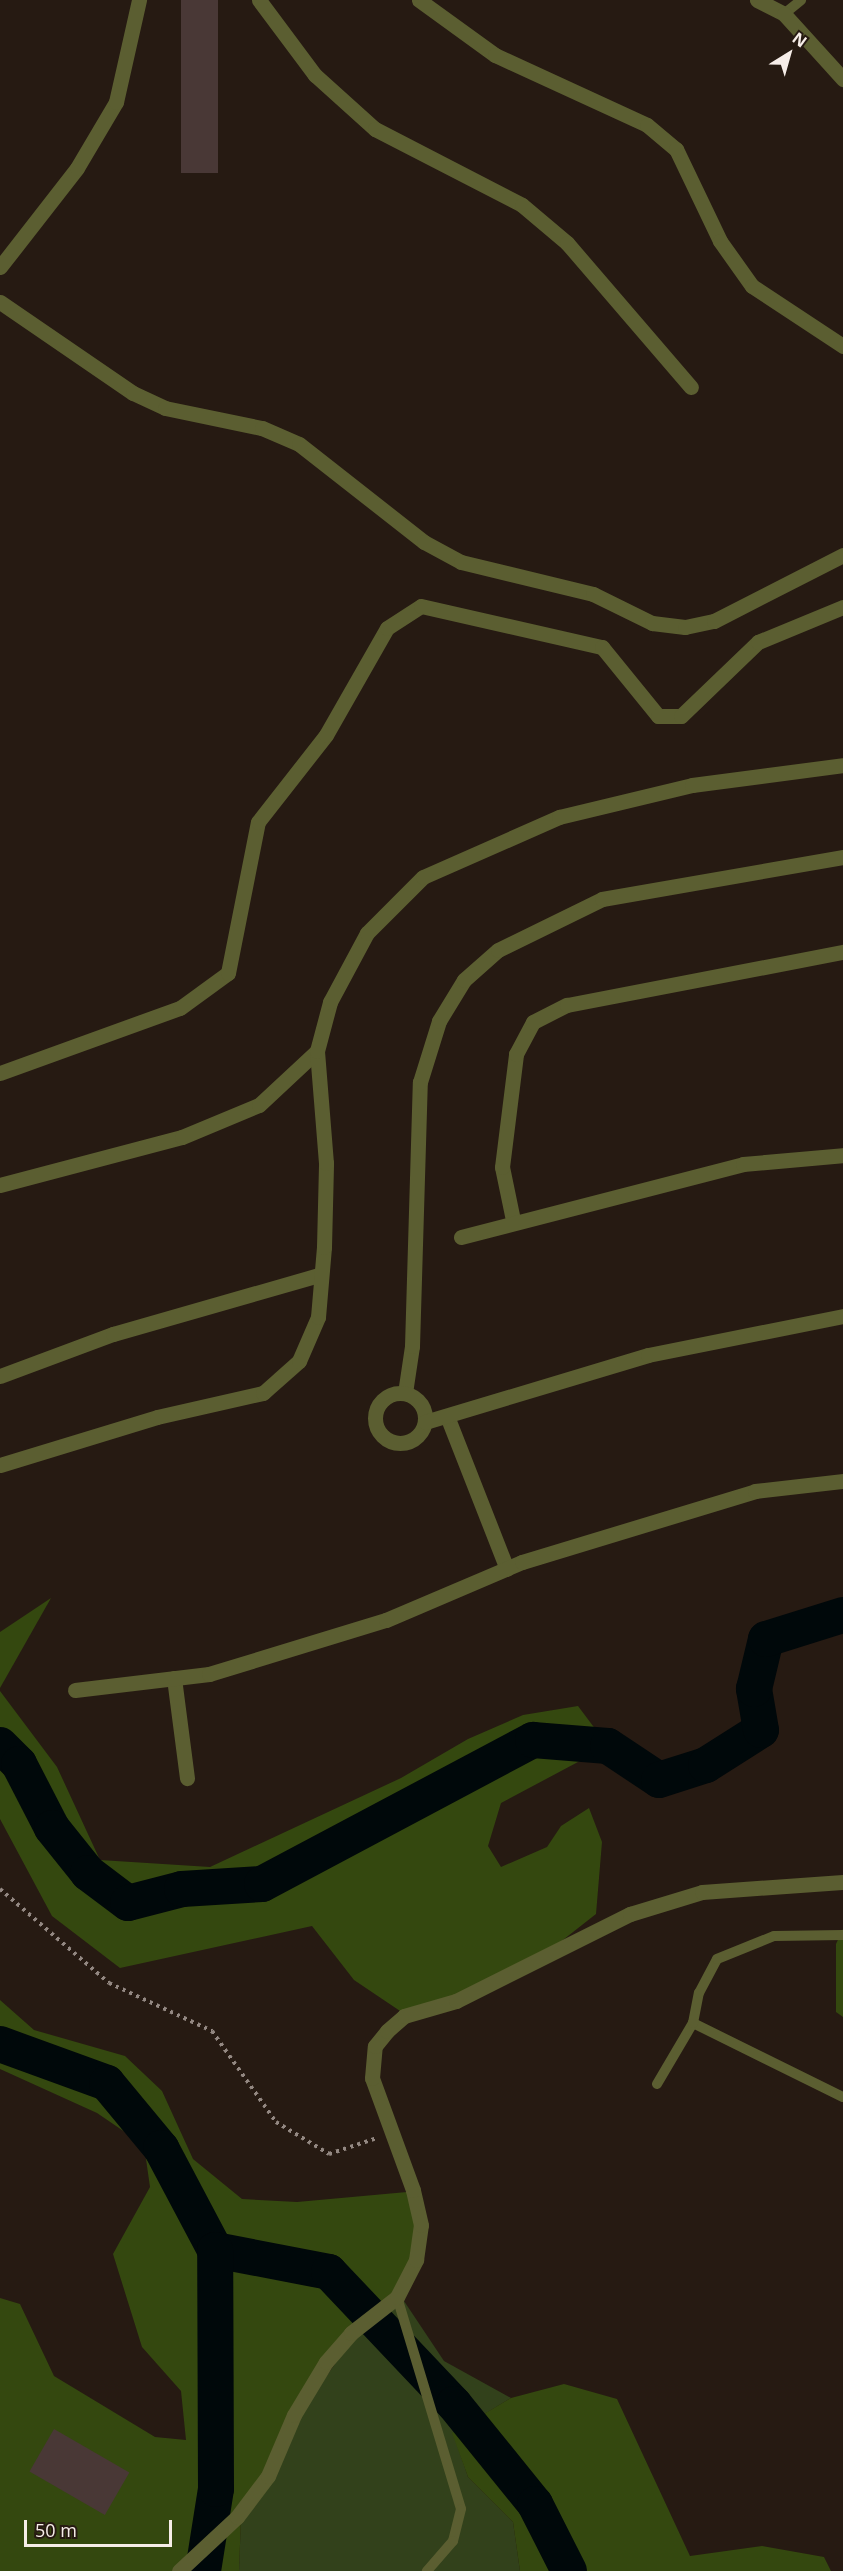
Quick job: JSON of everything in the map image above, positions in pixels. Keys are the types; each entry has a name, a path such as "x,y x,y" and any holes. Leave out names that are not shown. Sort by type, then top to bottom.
{"street":[{"path":"0,267 77,168 116,102 139,0"},
{"path":"259,0 315,75 375,129 522,205 567,243 691,387"},
{"path":"419,0 495,55 647,125 676,149 720,241 752,286 843,346"},
{"path":"757,0 784,14 843,79"},
{"path":"0,302 133,393 165,408 262,428 299,444 424,542 461,562 592,594 652,623 685,627 714,621 843,555"},
{"path":"0,1073 180,1008 228,973 258,822 326,735 387,628 421,606 602,647 658,716 681,716 758,642 843,607"},
{"path":"0,1465 158,1417 263,1393 299,1361 318,1317 327,1163 317,1051 330,1002 367,933 423,877 559,818 692,785 843,765"},
{"path":"405,1393 412,1346 420,1082 439,1021 464,980 498,950 602,899 843,857"},
{"path":"513,1220 502,1167 504,1146 516,1054 533,1022 567,1005 843,952"},
{"path":"0,1185 182,1137 259,1105 317,1051"},
{"path":"461,1237 513,1220 743,1164 843,1155"},
{"path":"0,1376 113,1334 319,1275"},
{"path":"425,1422 416,1399 405,1393 392,1394 378,1407 376,1426 384,1437 409,1442 425,1422 648,1355 843,1316"},
{"path":"447,1416 507,1569"},
{"path":"75,1690 209,1674 364,1627 507,1569 755,1491 843,1481"},
{"path":"174,1678 187,1778"},
{"path":"179,2571 237,2517 268,2476 294,2415 326,2362 351,2333 397,2297 416,2260 421,2225 372,2061 375,2046 404,2016 456,2001 630,1914 702,1892 843,1882"}],"lane":[{"path":"784,14 801,0"},
{"path":"657,2084 693,2023 699,1993 717,1959 774,1936 843,1935"},
{"path":"693,2023 843,2097"},
{"path":"397,2297 461,2509 453,2541 427,2571"}],"path":[{"path":"0,1889 109,1983 212,2031 276,2122 329,2154 392,2134"}],"green space":[{"path":"51,1598 0,1688 0,1632"},
{"path":"0,1691 57,1767 100,1860 210,1867 401,1778 468,1739 523,1715 578,1706 608,1746 501,1803 488,1846 501,1867 547,1847 561,1826 589,1808 602,1842 596,1914 517,1976 409,2017 354,1980 312,1926 120,1968 52,1916 0,1819"},
{"path":"843,1929 843,2017 836,2012 836,1944"},
{"path":"0,2000 34,2030 125,2056 162,2091 193,2159 242,2199 297,2202 418,2191 420,2261 331,2364 241,2518 239,2571 0,2571 0,2298 20,2304 54,2376 155,2437 186,2440 181,2391 142,2347 113,2254 150,2187 144,2145 97,2113 0,2069"},
{"path":"402,2298 444,2361 511,2398 453,2433 468,2477 513,2522 520,2571 239,2571 241,2518 299,2416 355,2335"},
{"path":"564,2384 617,2399 690,2556 762,2546 824,2557 831,2571 520,2571 513,2522 468,2477 452,2433 511,2398"}],"building":[{"path":"181,0 218,0 218,173 181,173"},
{"path":"54,2429 129,2472 105,2515 30,2471"}],"waterway":[{"path":"0,1745 19,1764 52,1828 88,1873 128,1903 182,1889 262,1884 533,1740 608,1746 659,1780 706,1765 761,1730 754,1689 766,1639 843,1615"},
{"path":"0,2044 107,2083 161,2148 215,2250 329,2272 454,2404 535,2504 569,2571"},
{"path":"203,2571 216,2489 215,2250"}]}
